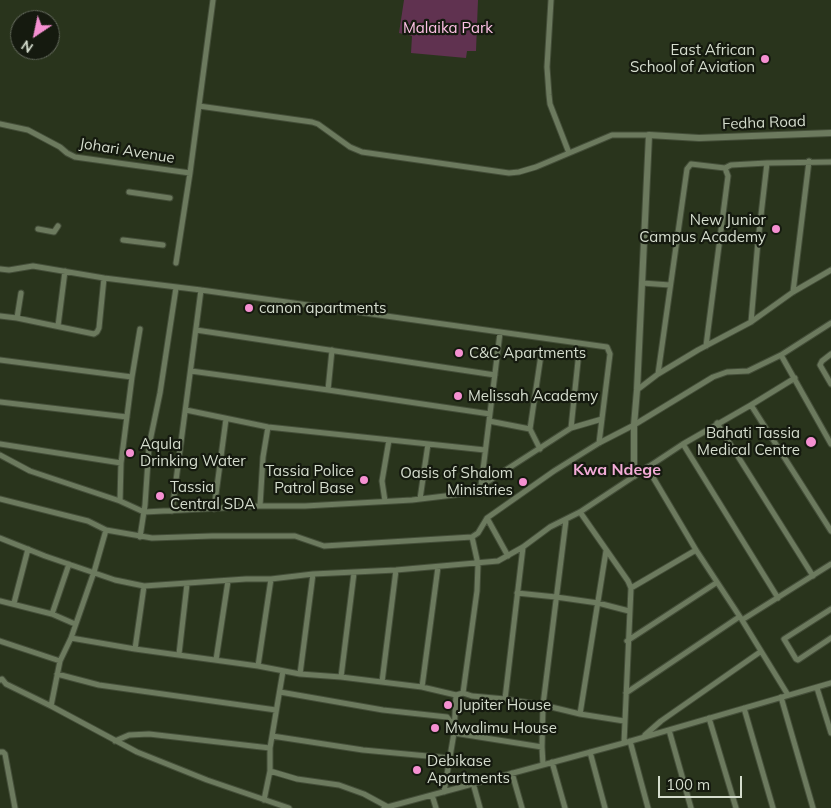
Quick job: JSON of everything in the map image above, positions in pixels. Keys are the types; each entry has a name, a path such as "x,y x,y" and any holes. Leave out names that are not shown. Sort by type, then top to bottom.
{"street":[{"name":"Johari Avenue","path":"0,124 28,130 75,157 190,173 212,0"},
{"path":"550,0 547,67 550,104 569,152"},
{"path":"199,106 312,122 318,124 350,148 362,152 501,172 519,172 536,167 612,135 649,135 634,424 634,476"},
{"name":"Fedha Road","path":"649,135 699,138 831,133"},
{"path":"793,292 809,161"},
{"path":"658,374 689,166 691,164 725,168 767,163 831,162"},
{"path":"751,322 767,163"},
{"path":"706,346 728,176 725,168"},
{"path":"176,263 190,173"},
{"path":"129,192 170,198"},
{"path":"38,229 54,232 58,226"},
{"path":"644,234 677,239"},
{"path":"123,240 163,245"},
{"path":"0,269 9,270 33,266 104,278 607,348 610,354 599,443"},
{"path":"637,390 658,374 751,322 793,292 831,270"},
{"path":"58,326 64,271"},
{"path":"0,316 94,334 99,328 104,278"},
{"path":"642,283 670,285"},
{"path":"140,536 144,512 149,446 160,393 176,288"},
{"path":"172,511 201,290"},
{"path":"17,318 21,292"},
{"path":"0,500 88,521 106,530 158,538 295,536 324,546 472,537 478,534 487,518 554,471 599,443 713,378 727,372 748,371 781,355 831,323"},
{"path":"120,501 121,463 126,417 140,329"},
{"path":"196,330 495,375"},
{"path":"481,486 500,332"},
{"path":"328,390 332,350"},
{"path":"831,354 820,363 831,384"},
{"path":"540,448 530,429 541,355"},
{"path":"781,355 831,444"},
{"path":"0,360 132,377"},
{"path":"571,428 578,361"},
{"path":"191,371 490,414"},
{"path":"0,538 114,580 144,586 271,579 313,574 354,573 498,561 523,547 550,527 580,512 717,423 795,378"},
{"path":"0,402 126,417"},
{"path":"751,405 831,531"},
{"path":"186,410 268,427 485,450"},
{"path":"214,508 226,419"},
{"path":"0,455 30,471 120,501 144,512 385,502 470,494 571,428 602,419"},
{"path":"489,421 530,429"},
{"path":"717,423 813,576"},
{"path":"260,506 263,456 268,427"},
{"path":"385,502 382,481 389,440"},
{"path":"0,444 121,463"},
{"path":"420,499 428,444"},
{"path":"683,444 778,598"},
{"path":"647,467 716,583 741,619 788,695"},
{"path":"580,512 628,581 630,588 624,743"},
{"path":"487,518 508,556"},
{"path":"543,764 543,705 566,520"},
{"path":"51,706 56,674 94,572 106,530"},
{"path":"463,693 477,591 478,564 472,537"},
{"path":"505,699 523,547"},
{"path":"14,603 28,548"},
{"path":"630,588 696,550"},
{"path":"580,714 606,551"},
{"path":"52,614 69,564"},
{"path":"626,693 831,564"},
{"path":"422,687 438,566"},
{"path":"382,682 396,570"},
{"path":"342,677 354,573"},
{"path":"300,674 313,574"},
{"path":"258,666 271,579"},
{"path":"216,660 228,581"},
{"path":"627,641 716,583"},
{"path":"179,654 187,584"},
{"path":"135,649 144,586"},
{"path":"518,593 598,603 629,611"},
{"path":"0,601 52,614 75,624"},
{"path":"831,609 784,639 798,660 831,638"},
{"path":"70,638 300,674 342,677 422,687 456,695 463,693 472,696 505,699 624,721"},
{"path":"0,642 60,662"},
{"path":"644,736 661,721 760,652"},
{"path":"264,800 270,771 270,748 283,671"},
{"path":"56,674 99,685 276,710"},
{"path":"0,680 2,679 6,684 137,752 175,768 289,808"},
{"path":"270,771 339,785 364,794 389,807 624,743 831,683"},
{"path":"817,688 831,733"},
{"path":"280,692 384,710 444,716 452,723 454,733"},
{"path":"444,792 454,733 456,695"},
{"path":"781,697 813,808"},
{"path":"744,708 773,808"},
{"path":"709,718 736,808"},
{"path":"669,730 691,808"},
{"path":"454,733 542,747"},
{"path":"115,740 129,735 149,734 270,748"},
{"path":"272,736 363,750 450,758"},
{"path":"630,741 648,808"},
{"path":"0,752 5,754 15,808"},
{"path":"590,752 605,808"},
{"path":"552,762 565,808"},
{"path":"512,773 522,808"},
{"path":"473,783 480,808"},
{"path":"432,795 436,808"}],"green space":[{"name":"Malaika Park","path":"404,0 478,0 476,51 467,51 466,58 411,53 412,36 399,33"}],"place":[{"name":"East African School of Aviation","path":"765,59"},
{"name":"New Junior Campus Academy","path":"776,229"},
{"name":"canon apartments","path":"249,308"},
{"name":"C&C Apartments","path":"459,353"},
{"name":"Melissah Academy","path":"458,396"},
{"name":"Bahati Tassia Medical Centre","path":"811,442"},
{"name":"Aqula Drinking Water","path":"130,453"},
{"name":"Tassia Police Patrol Base","path":"364,480"},
{"name":"Oasis of Shalom Ministries","path":"523,482"},
{"name":"Tassia Central SDA","path":"160,496"},
{"name":"Jupiter House","path":"448,705"},
{"name":"Mwalimu House","path":"435,728"},
{"name":"Debikase Apartments","path":"417,770"}],"district":[{"name":"Kwa Ndege","path":"617,470"}]}
